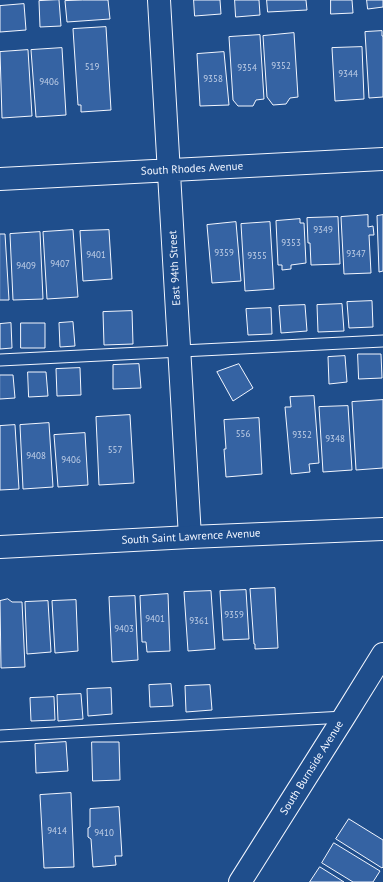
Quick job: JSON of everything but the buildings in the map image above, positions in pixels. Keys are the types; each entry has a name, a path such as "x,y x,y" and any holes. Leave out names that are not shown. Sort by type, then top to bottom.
{"street":[{"name":"East 94th Street","path":"159,0 190,537"},
{"name":"South Rhodes Avenue","path":"0,179 383,159"},
{"name":"South Saint Lawrence Avenue","path":"0,547 383,529"},
{"name":"South Burnside Avenue","path":"240,882 383,654"}],"lane":[{"path":"0,360 383,341"},
{"path":"0,736 344,717"}]}
